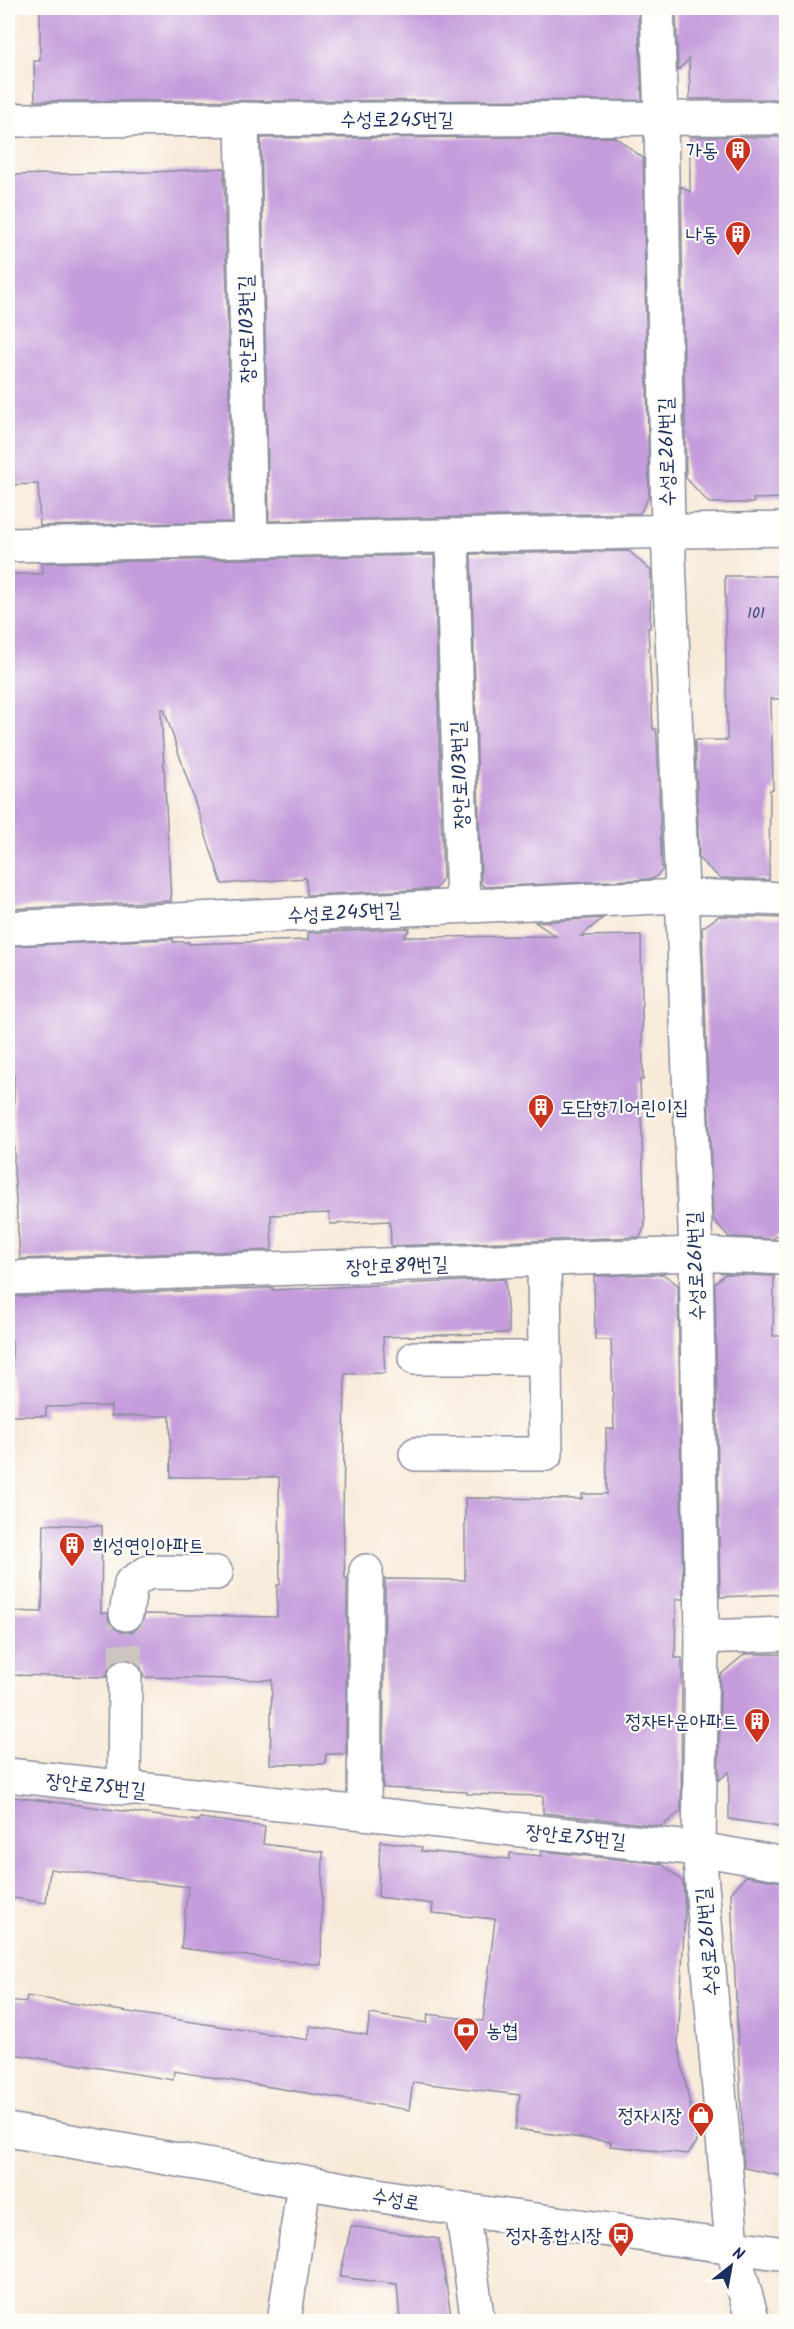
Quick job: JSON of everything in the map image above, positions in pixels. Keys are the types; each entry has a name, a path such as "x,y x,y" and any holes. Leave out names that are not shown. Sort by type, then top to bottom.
{"street":[{"name":"수성로261번길","path":"657,8 668,531 696,1254 702,1637 699,1849 732,2246 753,2322"},
{"name":"수성로245번길","path":"8,120 786,118"},
{"name":"장안로103번길","path":"242,119 251,540"},
{"path":"8,545 786,529"},
{"name":"장안로103번길","path":"452,536 463,906"},
{"name":"수성로245번길","path":"8,927 681,896"},
{"path":"681,896 786,899"},
{"name":"장안로89번길","path":"8,1278 696,1254 786,1258"},
{"path":"416,1454 546,1454 544,1260"},
{"path":"415,1358 545,1358"},
{"path":"364,1813 366,1571"},
{"path":"126,1614 131,1583 148,1572 216,1573"},
{"path":"702,1637 786,1634"},
{"path":"124,1788 125,1677"},
{"name":"장안로75번길","path":"8,1775 699,1849 786,1864"},
{"name":"수성로","path":"8,2130 462,2210 786,2254"},
{"path":"284,2322 304,2183"},
{"path":"462,2210 478,2322"}],"building":[{"path":"40,8 638,8 642,100 35,101 34,61 40,61"},
{"path":"676,8 786,8 786,99 690,99 689,59 678,70"},
{"path":"615,137 643,158 649,497 640,513 269,521 261,138"},
{"path":"690,137 786,137 786,498 753,499 754,503 709,503 686,478 681,186 690,192"},
{"path":"224,168 232,522 40,526 38,484 8,485 8,175"},
{"path":"629,551 651,571 650,628 648,628 653,729 656,729 657,741 662,871 653,879 485,887 481,884 471,554"},
{"path":"434,555 443,878 436,889 307,895 306,878 222,884 164,709 161,710 171,901 8,909 8,574 43,574 42,563"},
{"path":"725,576 786,576 785,699 771,699 773,790 770,790 769,880 720,878 699,859 695,740 727,740"},
{"path":"719,916 786,918 786,994 784,994 786,1235 775,1236 775,1239 729,1237 713,1219 702,928"},
{"path":"603,918 581,936 641,935 643,1080 640,1080 645,1226 640,1237 391,1246 390,1221 330,1224 329,1213 271,1215 272,1250 20,1259 14,1171 14,1075 8,1075 8,946 173,939 173,942 189,942 189,944 308,940 308,933 410,928 404,937 556,936 535,922"},
{"path":"663,1274 678,1285 683,1599 676,1599 675,1658 682,1658 681,1811 662,1826 543,1813 543,1796 383,1788 385,1579 465,1580 465,1498 582,1499 582,1494 607,1494 606,1429 614,1429 611,1340 595,1340 594,1276"},
{"path":"725,1274 774,1276 773,1336 786,1336 786,1511 780,1511 785,1594 720,1597 715,1283"},
{"path":"505,1279 509,1333 383,1337 385,1373 345,1374 343,1516 345,1578 347,1578 346,1754 326,1754 325,1764 270,1764 272,1680 144,1677 141,1667 135,1661 126,1658 115,1661 106,1677 8,1675 8,1611 42,1612 44,1524 102,1526 101,1613 108,1613 109,1621 114,1628 122,1632 132,1632 140,1626 145,1614 277,1617 277,1585 280,1585 279,1477 171,1477 170,1416 111,1416 111,1406 46,1407 46,1416 12,1416 12,1341 8,1341 8,1297 273,1288 273,1290"},
{"name":"정자타운아파트","path":"745,1654 786,1654 786,1828 729,1819 729,1772 719,1780 720,1675"},
{"path":"8,1796 199,1821 200,1818 265,1827 263,1844 323,1852 321,1965 181,1948 188,1887 50,1869 46,1903 8,1897"},
{"path":"380,1841 422,1847 421,1851 509,1859 510,1853 541,1856 541,1851 662,1864 683,1882 685,1911 678,2044 697,2142 688,2154 610,2146 611,2142 515,2129 520,2095 413,2082 409,2110 174,2071 173,2080 8,2053 8,2000 26,2002 27,1996 308,2040 310,2026 367,2035 370,2014 427,2023 428,2014 483,2021 495,1919 432,1913 433,1904 378,1897"},
{"path":"746,1876 782,1882 786,1949 786,2177 744,2168 731,1893"},
{"path":"351,2226 439,2239 452,2322 400,2322 397,2284 340,2277"}],"tunnel":[{"path":"125,1677 126,1614"}],"place":[{"name":"가동","path":"738,173"},
{"name":"나동","path":"738,257"},
{"name":"도담향기어린이집","path":"541,1130"},
{"name":"희성연인아파트","path":"72,1568"},
{"name":"정자타운아파트","path":"757,1744"},
{"name":"농협","path":"466,2053"},
{"name":"정자시장","path":"701,2138"},
{"name":"정자종합시장","path":"621,2258"}]}
